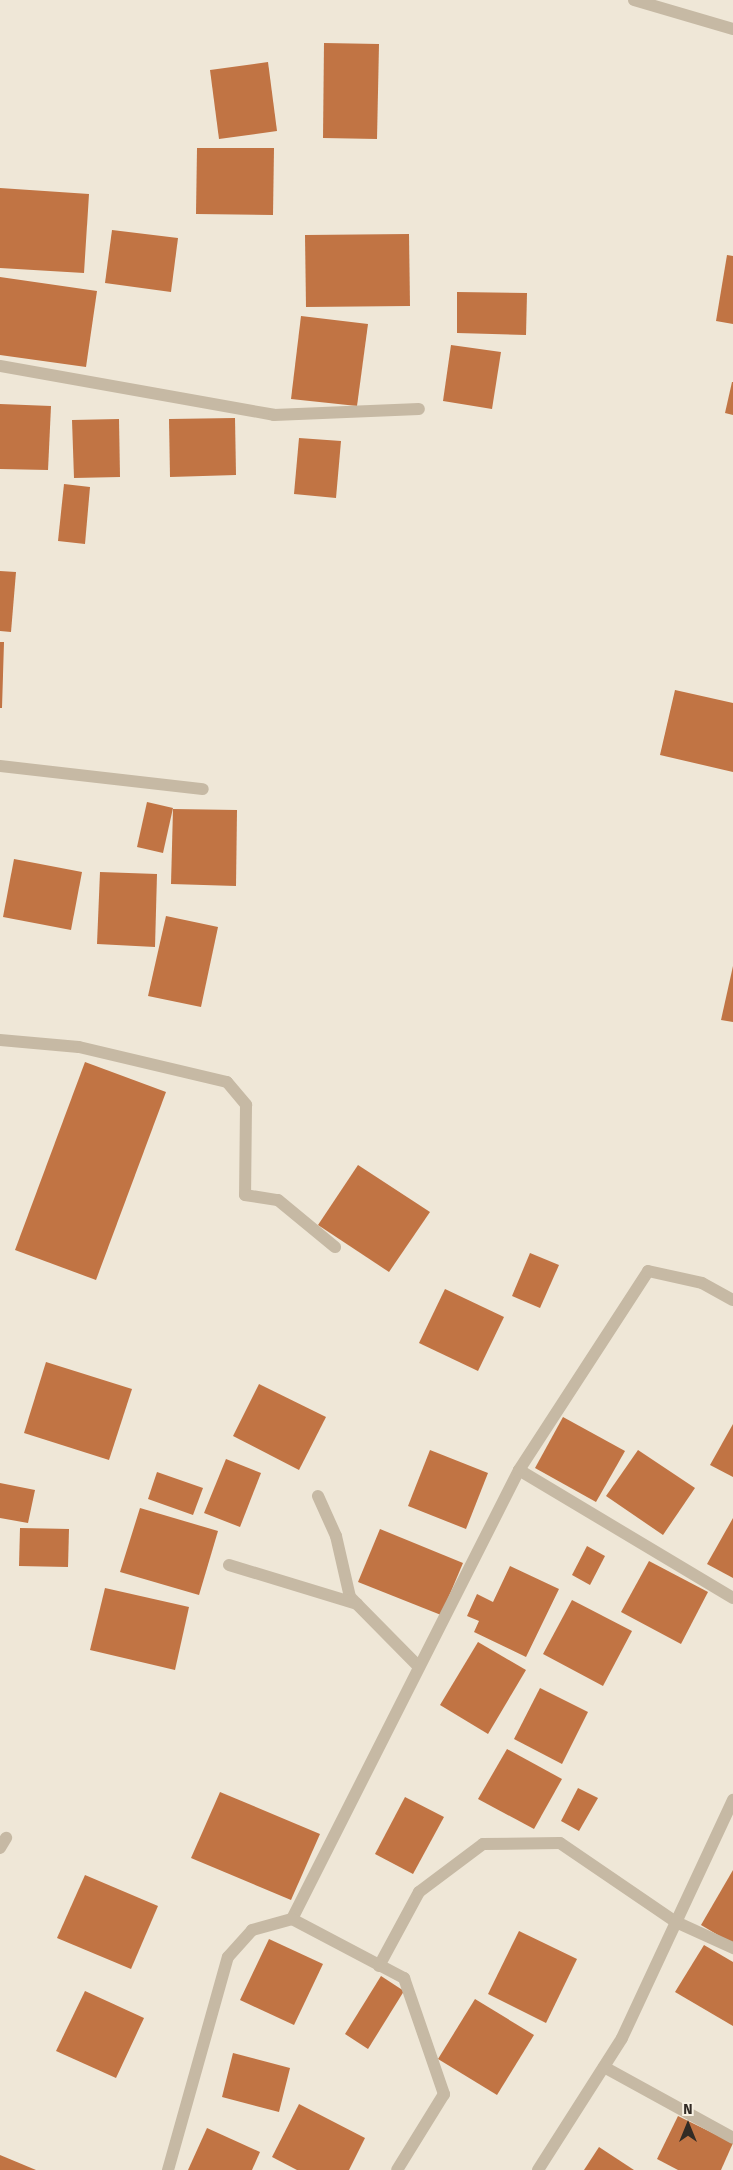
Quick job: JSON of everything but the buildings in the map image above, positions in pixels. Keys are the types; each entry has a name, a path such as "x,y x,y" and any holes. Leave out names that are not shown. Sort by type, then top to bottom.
{"street":[{"path":"634,0 733,29"},
{"path":"0,366 274,415 419,409"},
{"path":"0,766 203,788"},
{"path":"0,1040 79,1047 227,1082 246,1105 245,1195 278,1200 335,1247"},
{"path":"292,1919 519,1470 648,1271 702,1283 733,1300"},
{"path":"519,1470 733,1598"},
{"path":"318,1496 336,1536 350,1597 419,1667"},
{"path":"229,1566 357,1604"},
{"path":"538,2170 622,2038 733,1800"},
{"path":"379,1966 419,1892 483,1844 560,1843 676,1922 733,1948"},
{"path":"168,2170 228,1957 252,1930 292,1919 404,1978 444,2094 397,2170"},
{"path":"604,2067 733,2138"}]}
